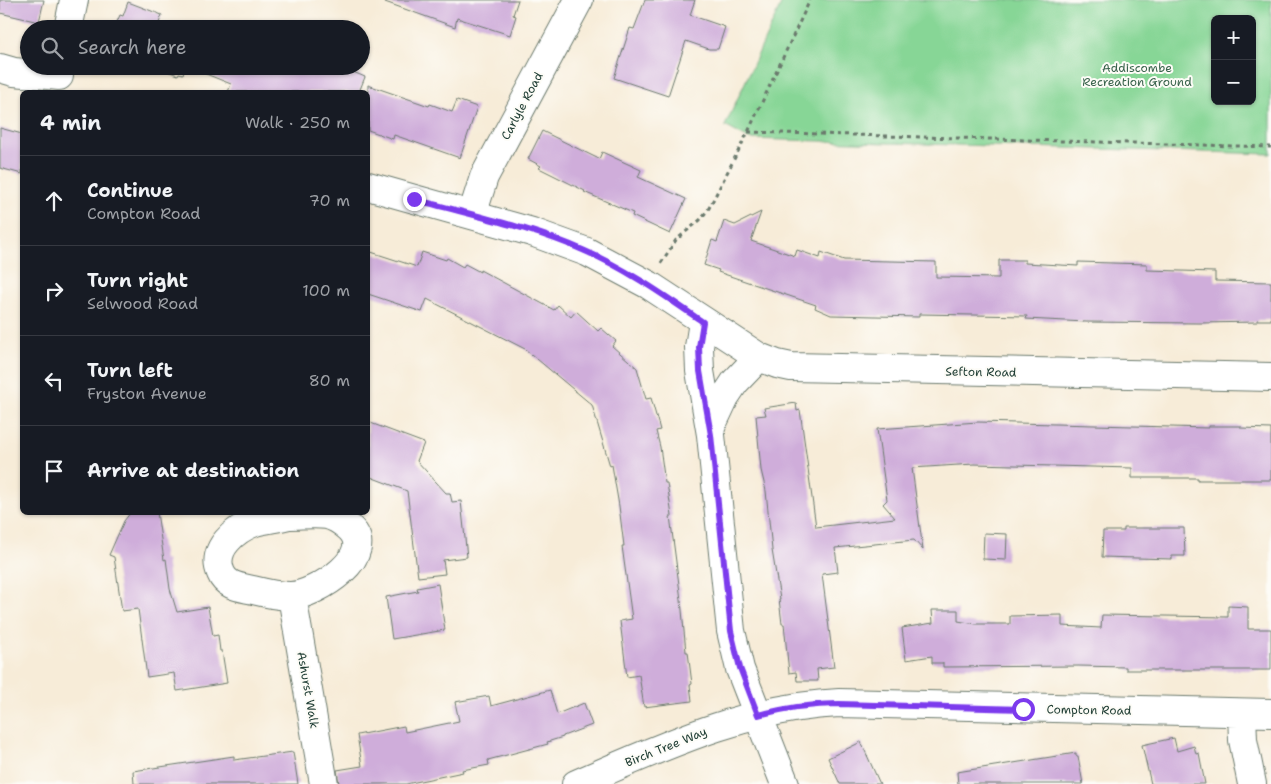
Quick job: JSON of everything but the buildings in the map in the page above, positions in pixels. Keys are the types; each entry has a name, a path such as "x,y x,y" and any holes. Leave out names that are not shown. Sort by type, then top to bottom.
{"street":[{"path":"70,20 74,0"},
{"name":"Carlyle Road","path":"472,215 484,178 579,0"},
{"path":"0,68 20,73"},
{"path":"38,75 63,78"},
{"name":"Sefton Road","path":"370,187 561,241 587,252 649,285 759,357 784,366 809,369 1271,377"},
{"path":"703,322 699,347 700,371 710,429 731,631 740,668 786,784"},
{"path":"710,429 725,396 735,382 759,357"},
{"path":"307,515 328,515 338,519 351,529 355,535 355,552 351,562 344,570 324,584 292,596 235,586 227,582 221,573 218,563 223,546 245,526 258,522 289,516 307,515"},
{"name":"Ashurst Walk","path":"292,596 324,784"},
{"name":"Compton Road","path":"758,715 811,704 1271,713"},
{"path":"1242,713 1243,740 1252,784"},
{"name":"Birch Tree Way","path":"576,784 687,737 758,715"}],"path":[{"path":"649,285 676,240 700,220 709,208 748,132 810,0"},
{"path":"748,132 1271,147"}],"green space":[{"name":"Addiscombe Recreation Ground","path":"783,0 1271,0 1271,154 749,139 725,126"}],"route":[{"path":"414,199 532,232 587,252 649,285 703,322 699,347 700,371 711,435 731,631 740,668 758,715 811,704 1023,709"}]}
